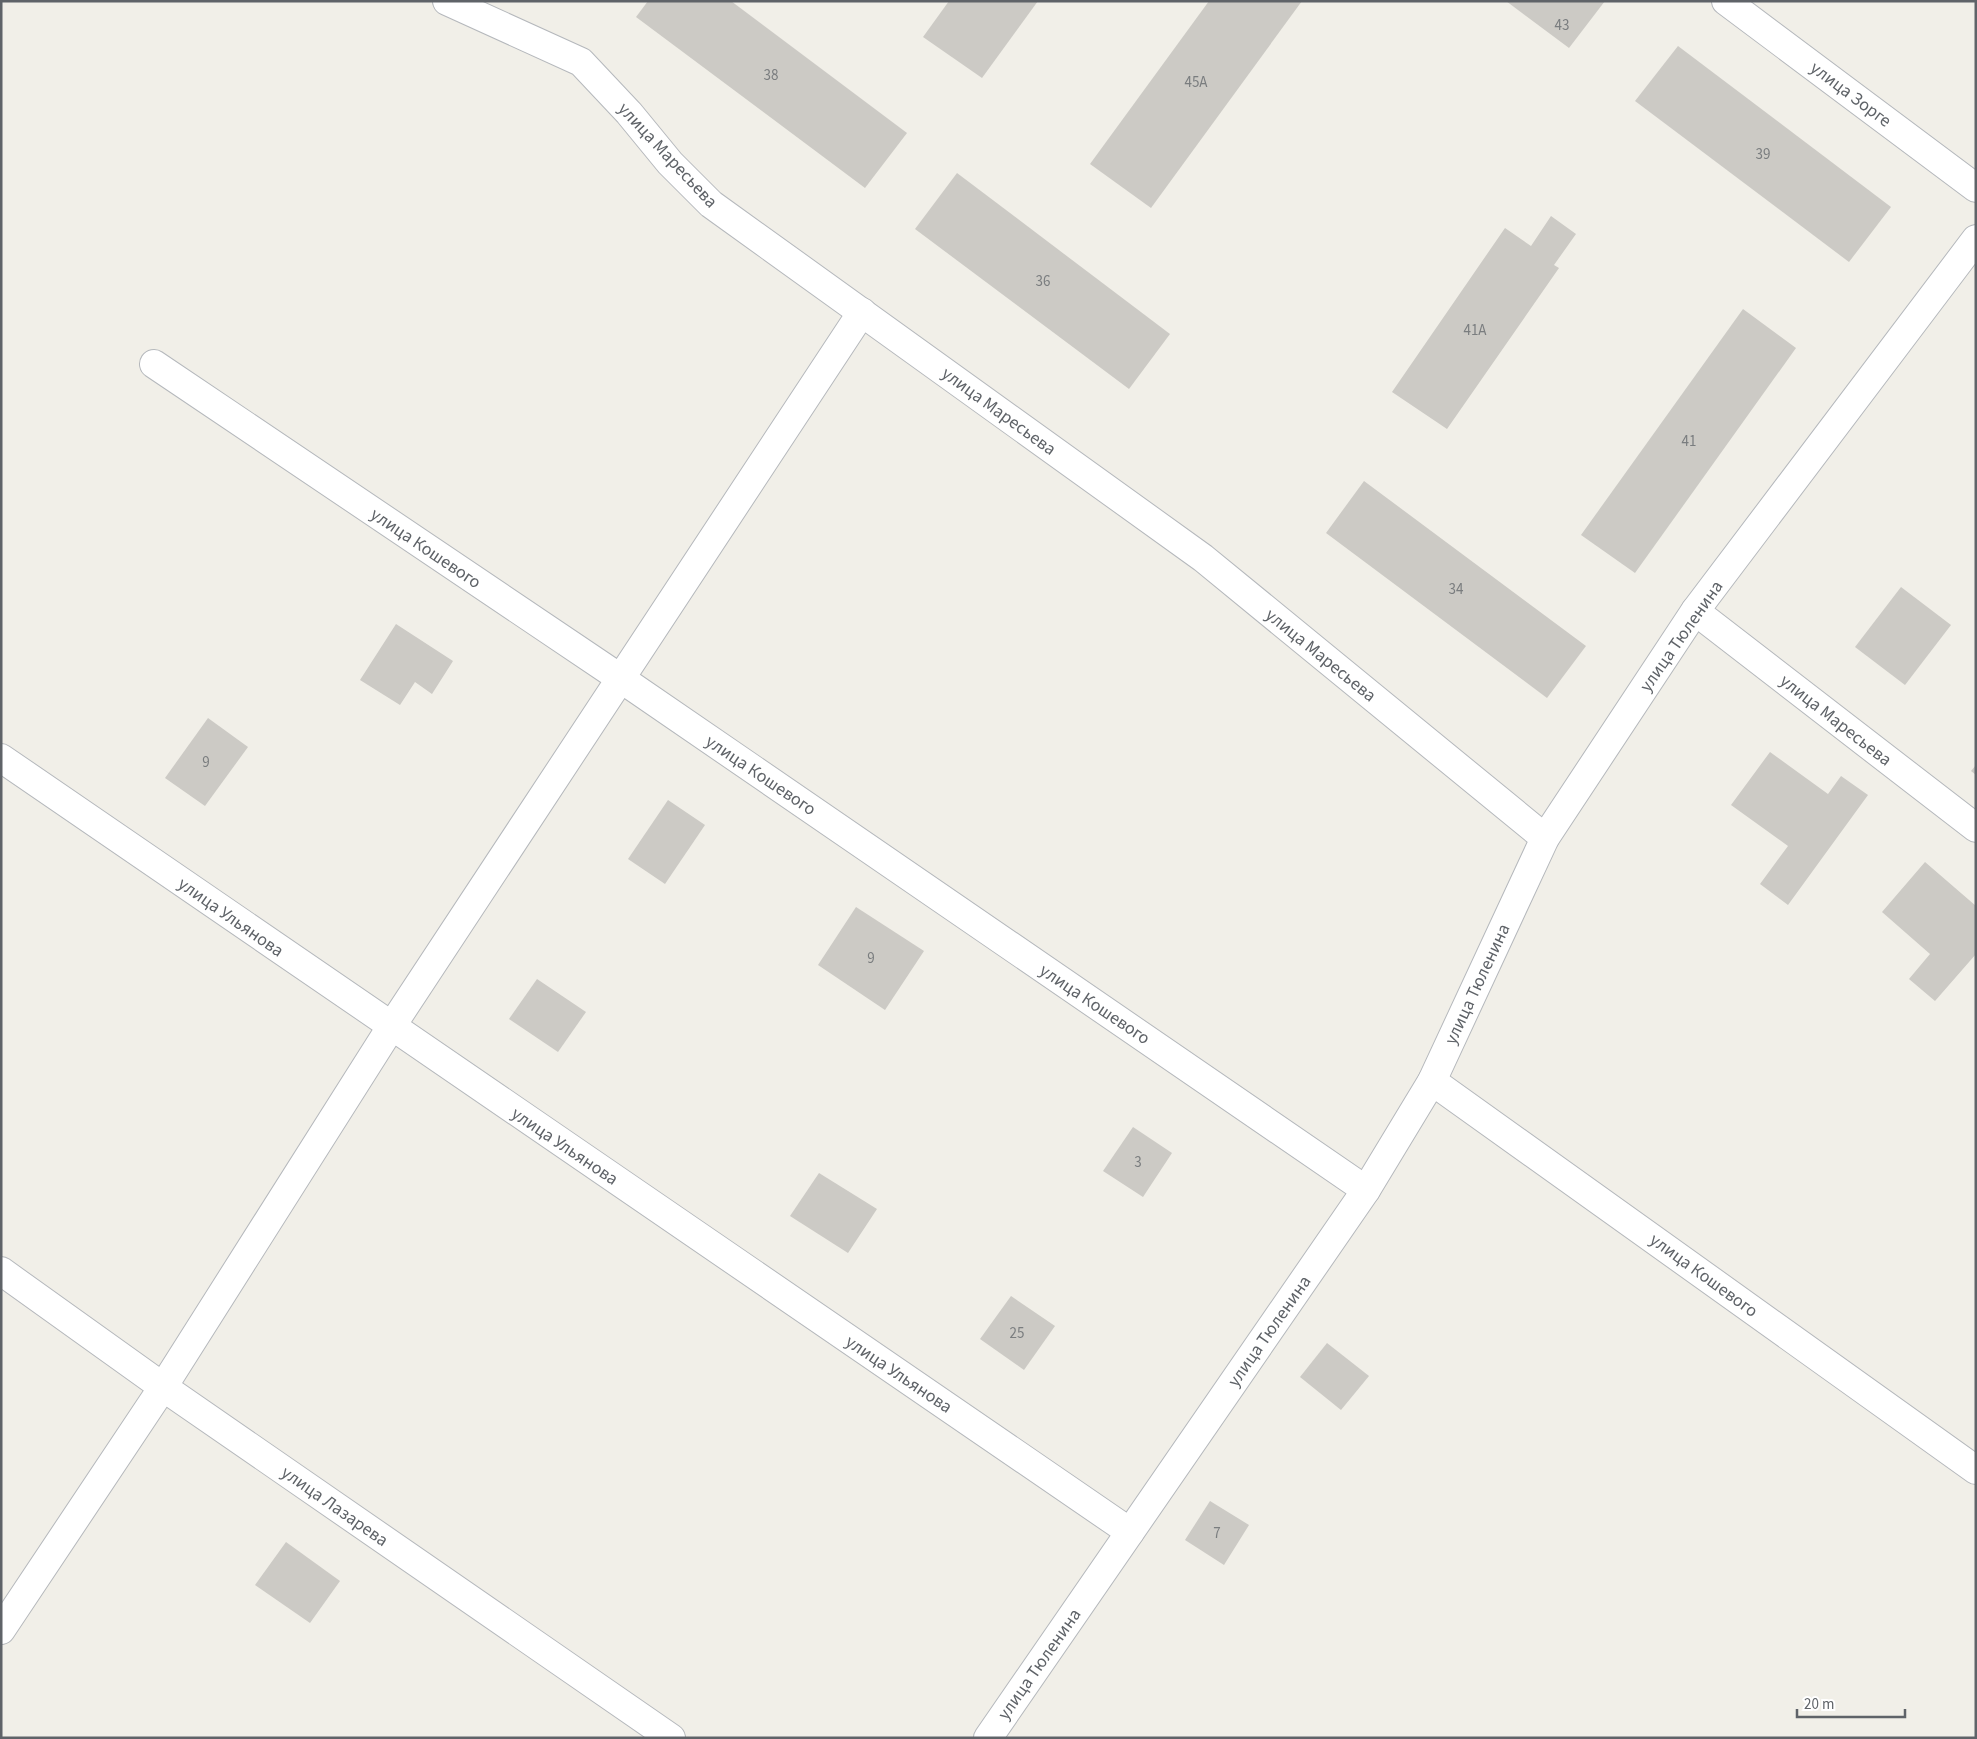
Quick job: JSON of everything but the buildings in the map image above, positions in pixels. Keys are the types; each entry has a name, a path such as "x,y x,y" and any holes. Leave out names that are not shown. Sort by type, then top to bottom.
{"street":[{"name":"улица Маресьева","path":"447,1 582,62 629,113 670,163 711,204 1203,558 1545,838"},
{"name":"улица Зорге","path":"1726,1 1976,188"},
{"name":"улица Тюленина","path":"988,1738 1366,1190 1432,1081 1545,838 1695,612 1976,239"},
{"path":"1,1630 163,1387 391,1027 862,312"},
{"name":"улица Кошевого","path":"154,364 620,678 1366,1190"},
{"name":"улица Маресьева","path":"1695,612 1976,828"},
{"name":"улица Ульянова","path":"1,758 1130,1532"},
{"name":"улица Кошевого","path":"1432,1081 1976,1470"},
{"name":"улица Лазарева","path":"1,1271 163,1387 671,1738"}]}
